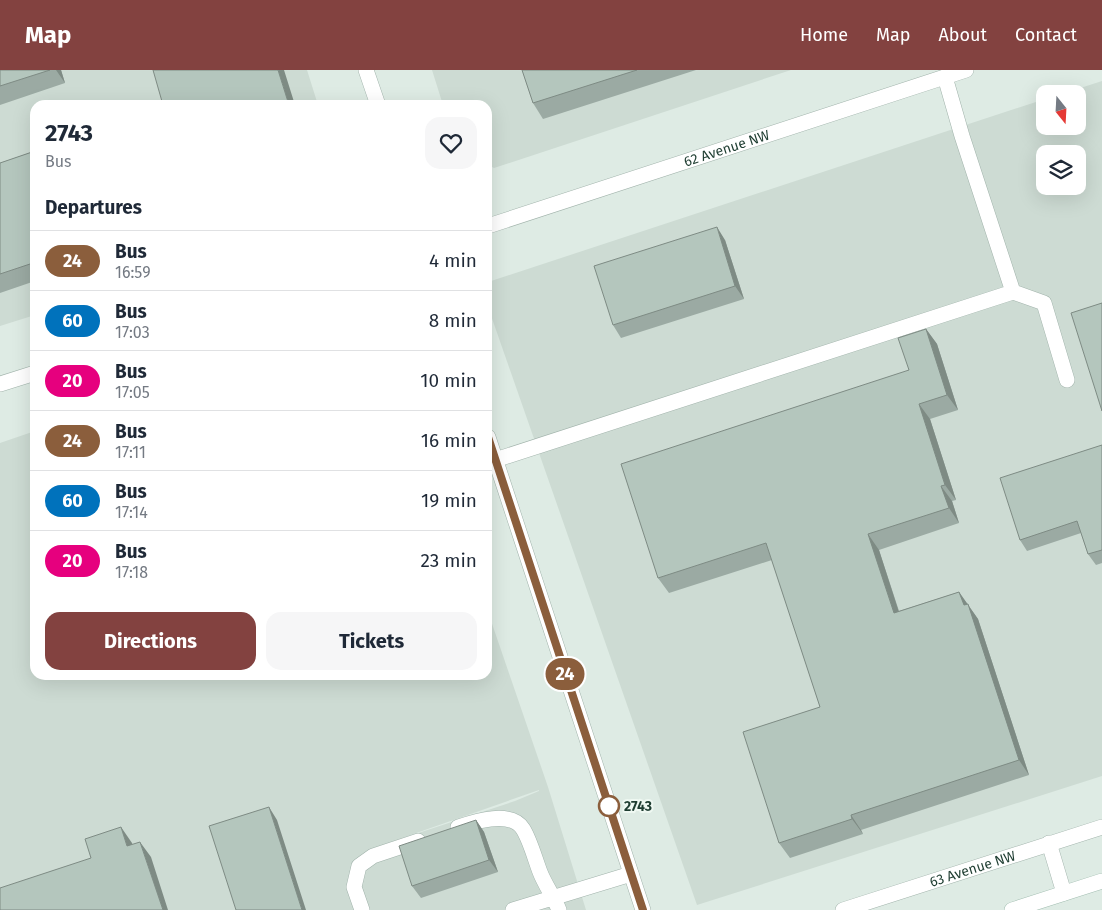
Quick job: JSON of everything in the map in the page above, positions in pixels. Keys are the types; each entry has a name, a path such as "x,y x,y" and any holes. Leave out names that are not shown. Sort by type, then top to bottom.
{"street":[{"path":"366,70 376,100"},
{"name":"62 Avenue NW","path":"492,225 966,70"},
{"path":"945,77 962,136 1014,292"},
{"path":"495,460 1014,292 1044,303 1067,380"},
{"path":"0,384 30,375"},
{"path":"492,450 643,910"},
{"path":"448,831 475,821 507,818 522,828 542,876 557,904"},
{"name":"63 Avenue NW","path":"843,910 1102,827"},
{"path":"362,910 354,886 359,866 373,856 429,837"},
{"path":"1049,843 1064,893"},
{"path":"517,909 557,904 631,874"},
{"path":"1012,910 1102,881"}],"shaded area":[{"path":"0,70 307,70 316,100 30,100 30,317 0,326"},
{"path":"432,70 791,70 494,168 492,167 492,100 441,100"},
{"path":"1102,81 1102,776 697,905 492,318 492,281 1036,102 1036,135 1086,135 1086,86"},
{"path":"30,433 30,680 492,680 492,624 548,787 586,910 0,910 0,443","holes":["539,790 515,801 382,845"]}],"building":[{"path":"0,70 50,70 0,86"},
{"path":"153,70 278,70 287,100 162,100"},
{"path":"522,70 637,70 533,103"},
{"path":"30,153 30,264 0,274 0,163"},
{"path":"717,227 735,286 613,325 594,266"},
{"path":"1102,303 1102,411 1071,313"},
{"path":"926,329 947,395 919,404 945,485 941,486 949,508 868,534 894,613 959,592 964,605 968,604 1019,760 851,815 852,819 779,843 743,732 820,707 766,543 658,578 621,464 909,370 898,338"},
{"path":"1102,445 1102,550 1088,554 1077,521 1020,540 1000,478"},
{"path":"269,807 302,910 236,910 209,826"},
{"path":"476,820 489,860 412,886 399,846"},
{"path":"121,827 127,846 140,842 163,910 0,910 0,888 91,858 85,839"}],"bus line":[{"name":"24","path":"492,449 643,910"}],"place":[{"name":"2743","path":"609,806"}]}
